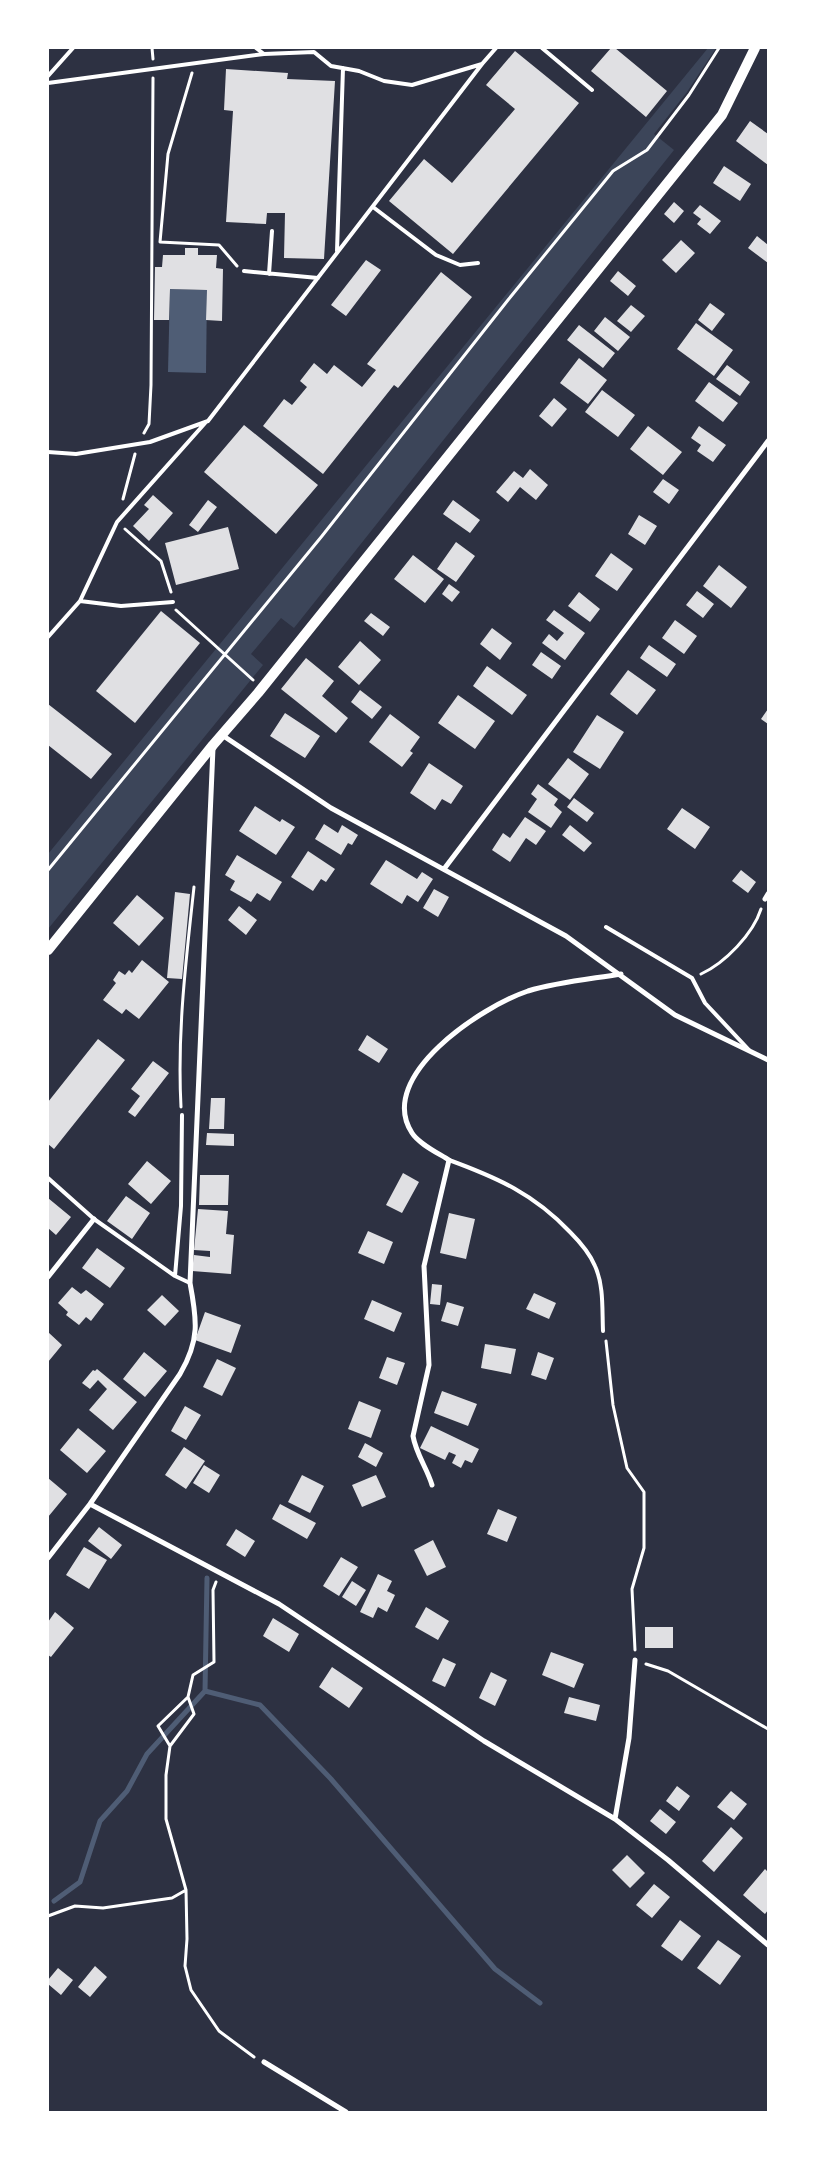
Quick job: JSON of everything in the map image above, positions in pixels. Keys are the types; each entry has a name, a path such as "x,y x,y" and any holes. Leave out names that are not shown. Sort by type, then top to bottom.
{"main road":[{"path":"48,950 213,745 258,693 722,115 755,48"}],"street":[{"path":"444,869 768,441"},
{"path":"222,734 331,808 566,936 621,974 675,1015 768,1060"},
{"path":"48,1558 90,1504 190,1357 196,1338 196,1317 190,1283 213,745"},
{"path":"432,1485 428,1472 415,1448 414,1436 429,1365 424,1266 449,1160 413,1135 405,1118 405,1098 426,1058 473,1019 502,1001 529,991 621,974"},
{"path":"48,1277 94,1218"},
{"path":"90,1504 280,1604 484,1741 615,1819 668,1860 768,1945"},
{"path":"615,1819 629,1738 635,1660"},
{"path":"264,2062 346,2112"}],"lane":[{"path":"48,76 73,48"},
{"path":"256,48 264,54"},
{"path":"48,83 264,54 314,52 319,48"},
{"path":"48,637 80,601 118,522 208,421 496,48"},
{"path":"542,48 592,90"},
{"path":"314,52 331,66 359,71 384,81 412,85 482,64"},
{"path":"337,252 343,68"},
{"path":"373,207 436,256 460,265 478,263"},
{"path":"269,274 272,231"},
{"path":"244,271 318,278"},
{"path":"48,452 76,454 150,442 208,421"},
{"path":"80,601 121,606 173,602"},
{"path":"606,928 692,978 705,1003 750,1051"},
{"path":"175,1276 181,1206 182,1115"},
{"path":"449,1160 497,1180 533,1198 578,1240 595,1265 601,1285 603,1330"},
{"path":"48,1178 94,1218 175,1276 190,1283"}],"path":[{"path":"152,48 154,69 149,424 137,444 118,522 162,562 176,612 243,671"},
{"path":"48,870 334,520 613,171 647,150 689,95 720,48"},
{"path":"195,63 168,154 160,242 219,246 232,262 244,271"},
{"path":"182,1115 179,1070 181,1013 195,877"},
{"path":"692,978 712,969 738,944 757,923 767,897"},
{"path":"603,1330 607,1344 613,1405 627,1468 644,1492 644,1548 632,1589 635,1660 668,1671 768,1729"},
{"path":"220,1572 213,1590 214,1662 193,1675 188,1697 194,1714 170,1745 166,1775 166,1819 186,1890 187,1939 184,1966 191,1990 219,2031 248,2054 264,2062"},
{"path":"170,1745 158,1726 188,1697"},
{"path":"48,1916 75,1906 103,1908 172,1898 186,1890"}],"shaded area":[{"path":"708,48 716,48 687,92 654,134 674,150 294,628 281,618 251,654 263,665 48,929 48,854"},
{"path":"170,289 207,290 206,373 168,372"}],"building":[{"path":"611,48 615,48 667,91 646,117 591,71"},
{"path":"515,51 579,103 453,254 389,201 424,159 452,183 515,109 486,85"},
{"path":"226,69 288,73 287,79 335,81 324,259 284,258 285,213 267,213 266,224 226,222 233,111 224,110"},
{"path":"750,121 768,134 768,165 736,141"},
{"path":"724,166 751,184 740,201 713,183"},
{"path":"674,202 684,211 674,223 664,214"},
{"path":"700,205 721,221 710,234 697,224 701,219 693,213"},
{"path":"757,236 768,245 768,263 748,248"},
{"path":"681,240 695,253 676,273 662,260"},
{"path":"185,248 198,248 198,255 217,255 216,268 223,269 222,321 206,320 207,290 170,289 169,320 154,320 155,267 162,267 163,255 185,255"},
{"path":"366,260 381,270 346,316 331,305"},
{"path":"618,271 636,286 628,296 610,281"},
{"path":"441,272 472,297 398,388 394,385 323,474 263,426 284,399 292,405 307,387 300,381 314,363 327,374 334,365 362,387 376,370 367,364"},
{"path":"710,303 725,314 712,331 698,320"},
{"path":"631,305 645,316 631,332 617,321"},
{"path":"605,317 630,337 618,351 594,331"},
{"path":"696,323 733,350 714,376 677,349"},
{"path":"579,325 615,353 603,368 567,340"},
{"path":"579,358 607,380 588,404 560,383"},
{"path":"727,365 750,382 740,396 716,379"},
{"path":"709,382 738,403 723,422 695,401"},
{"path":"602,390 635,415 618,437 585,412"},
{"path":"554,398 567,409 552,427 539,416"},
{"path":"244,425 318,485 276,534 204,472"},
{"path":"648,426 682,452 663,475 630,449"},
{"path":"699,426 726,445 713,462 697,451 701,445 691,438"},
{"path":"530,469 548,485 536,500 520,487 508,502 496,492 514,471 523,478"},
{"path":"663,479 679,490 669,504 653,492"},
{"path":"153,495 173,513 149,541 133,526 149,509 144,505"},
{"path":"208,500 217,507 198,532 189,525"},
{"path":"453,500 480,520 470,533 443,514"},
{"path":"639,515 657,526 645,545 628,534"},
{"path":"228,527 239,569 176,585 165,543"},
{"path":"456,542 475,556 456,582 437,569"},
{"path":"611,553 633,569 617,591 595,576"},
{"path":"413,555 444,579 425,603 394,579"},
{"path":"719,565 747,587 731,608 703,586"},
{"path":"449,584 460,592 452,602 442,594"},
{"path":"697,591 714,604 703,618 686,605"},
{"path":"579,592 600,609 590,622 568,606"},
{"path":"554,610 585,633 565,660 542,643 549,634 557,641 564,633 546,620"},
{"path":"161,611 200,643 135,723 96,691"},
{"path":"371,613 390,627 383,636 364,621"},
{"path":"675,620 697,636 684,654 662,638"},
{"path":"492,628 512,643 500,660 480,644"},
{"path":"360,641 381,660 359,685 338,667"},
{"path":"649,645 676,664 667,677 640,658"},
{"path":"541,652 561,666 552,679 532,665"},
{"path":"306,658 334,681 322,696 348,718 336,733 281,689"},
{"path":"487,666 527,695 512,715 473,686"},
{"path":"628,670 656,690 637,715 610,694"},
{"path":"360,690 382,707 372,719 351,702"},
{"path":"458,695 495,721 475,749 438,723"},
{"path":"48,704 112,754 91,779 48,745"},
{"path":"768,709 768,724 761,719"},
{"path":"285,713 320,736 305,758 270,736"},
{"path":"390,714 420,737 410,751 413,753 402,767 369,742"},
{"path":"597,715 624,732 600,769 573,752"},
{"path":"568,758 589,774 570,800 548,784"},
{"path":"429,763 463,786 451,804 442,799 435,810 410,793"},
{"path":"538,784 558,799 554,805 562,812 551,828 528,812 537,799 531,794"},
{"path":"574,798 594,813 587,822 567,807"},
{"path":"255,806 280,822 282,819 295,827 276,855 239,831"},
{"path":"682,808 710,827 695,849 667,829"},
{"path":"525,817 546,831 536,845 526,838 510,862 492,850 503,833 510,838"},
{"path":"324,824 338,833 342,825 358,835 352,845 348,843 341,855 315,839"},
{"path":"570,825 592,843 584,852 562,835"},
{"path":"308,851 335,869 326,882 321,879 313,891 291,877"},
{"path":"237,855 282,882 270,901 257,893 251,902 230,890 235,881 225,875"},
{"path":"386,860 417,879 422,872 433,879 418,902 407,895 402,904 370,884"},
{"path":"741,870 756,882 748,893 732,881"},
{"path":"434,889 449,897 438,917 423,908"},
{"path":"175,892 190,894 182,979 167,978"},
{"path":"137,895 164,918 139,946 113,923"},
{"path":"239,906 257,920 246,935 228,920"},
{"path":"142,960 169,982 139,1019 126,1009 122,1014 103,1000 116,983 113,980 119,971 125,975 129,970 132,973"},
{"path":"367,1035 388,1049 379,1063 358,1050"},
{"path":"98,1039 125,1060 54,1149 48,1144 48,1102"},
{"path":"153,1061 169,1073 135,1117 128,1112 140,1096 131,1089"},
{"path":"211,1098 225,1098 224,1129 209,1129"},
{"path":"207,1133 234,1134 234,1146 206,1145"},
{"path":"147,1161 171,1181 151,1204 128,1184"},
{"path":"403,1173 419,1182 402,1213 386,1205"},
{"path":"200,1175 229,1175 228,1205 199,1205"},
{"path":"126,1196 150,1213 132,1239 107,1221"},
{"path":"48,1198 71,1217 56,1235 48,1228"},
{"path":"198,1209 228,1211 226,1234 234,1235 231,1274 192,1271 194,1255 210,1257 210,1251 194,1250"},
{"path":"449,1213 475,1219 466,1259 440,1253"},
{"path":"368,1231 393,1242 384,1264 358,1253"},
{"path":"97,1248 125,1268 110,1288 82,1268"},
{"path":"432,1284 442,1285 440,1305 430,1304"},
{"path":"72,1287 81,1294 86,1290 104,1304 91,1321 86,1317 79,1325 66,1315 68,1312 58,1303"},
{"path":"534,1293 556,1303 549,1319 526,1309"},
{"path":"162,1295 179,1311 165,1326 147,1310"},
{"path":"372,1300 402,1313 394,1332 364,1319"},
{"path":"447,1302 464,1307 458,1326 441,1321"},
{"path":"205,1312 241,1325 231,1353 195,1340"},
{"path":"48,1332 62,1345 48,1362"},
{"path":"485,1344 516,1349 511,1374 481,1368"},
{"path":"144,1352 167,1371 145,1397 123,1379"},
{"path":"538,1352 554,1358 546,1380 531,1375"},
{"path":"387,1357 405,1363 397,1385 379,1378"},
{"path":"217,1359 236,1368 222,1396 203,1387"},
{"path":"97,1369 137,1402 113,1430 89,1410 107,1389 98,1380 90,1389 82,1383 93,1370"},
{"path":"442,1391 477,1404 468,1426 434,1413"},
{"path":"359,1401 381,1410 371,1438 348,1429"},
{"path":"185,1406 201,1415 186,1440 171,1431"},
{"path":"431,1426 479,1449 472,1463 465,1460 461,1468 452,1463 456,1455 449,1452 445,1460 420,1448"},
{"path":"78,1428 106,1451 87,1473 60,1450"},
{"path":"365,1443 383,1453 376,1467 358,1457"},
{"path":"184,1447 205,1461 186,1489 165,1475"},
{"path":"204,1465 220,1475 209,1493 193,1483"},
{"path":"302,1475 324,1486 310,1513 288,1502"},
{"path":"376,1475 386,1497 362,1507 352,1485"},
{"path":"48,1478 67,1494 48,1517"},
{"path":"280,1504 316,1523 307,1539 272,1519"},
{"path":"498,1509 517,1517 507,1542 487,1534"},
{"path":"99,1527 122,1545 111,1559 88,1541"},
{"path":"236,1529 255,1541 245,1557 226,1545"},
{"path":"433,1540 446,1567 427,1576 414,1550"},
{"path":"84,1547 107,1560 89,1589 66,1575"},
{"path":"341,1557 358,1567 339,1596 323,1586"},
{"path":"378,1574 392,1581 387,1591 395,1595 387,1612 378,1607 373,1618 360,1612"},
{"path":"352,1581 366,1590 356,1606 342,1597"},
{"path":"426,1607 449,1621 438,1640 415,1627"},
{"path":"55,1612 74,1628 51,1657 48,1655 48,1622"},
{"path":"273,1618 299,1634 289,1652 263,1636"},
{"path":"645,1627 673,1627 673,1648 645,1648"},
{"path":"551,1652 584,1664 574,1688 542,1675"},
{"path":"443,1658 456,1664 445,1687 432,1681"},
{"path":"332,1667 363,1688 349,1708 319,1687"},
{"path":"491,1672 507,1680 495,1706 479,1698"},
{"path":"569,1697 600,1705 596,1721 564,1713"},
{"path":"677,1786 690,1796 679,1811 666,1801"},
{"path":"731,1791 747,1804 734,1820 717,1807"},
{"path":"660,1809 676,1822 666,1834 650,1821"},
{"path":"731,1827 743,1838 714,1872 702,1861"},
{"path":"627,1855 645,1873 630,1888 612,1870"},
{"path":"765,1869 768,1872 768,1910 765,1914 743,1895"},
{"path":"654,1884 670,1897 652,1918 636,1905"},
{"path":"680,1920 701,1936 682,1961 661,1946"},
{"path":"718,1940 741,1956 720,1985 697,1968"},
{"path":"95,1966 107,1977 90,1997 78,1987"},
{"path":"58,1968 73,1980 61,1995 48,1984 48,1980"}],"waterway":[{"path":"205,1691 207,1578"},
{"path":"54,1901 80,1882 100,1821 127,1791 147,1754 205,1691 260,1705 331,1779 495,1969 540,2003"}]}
